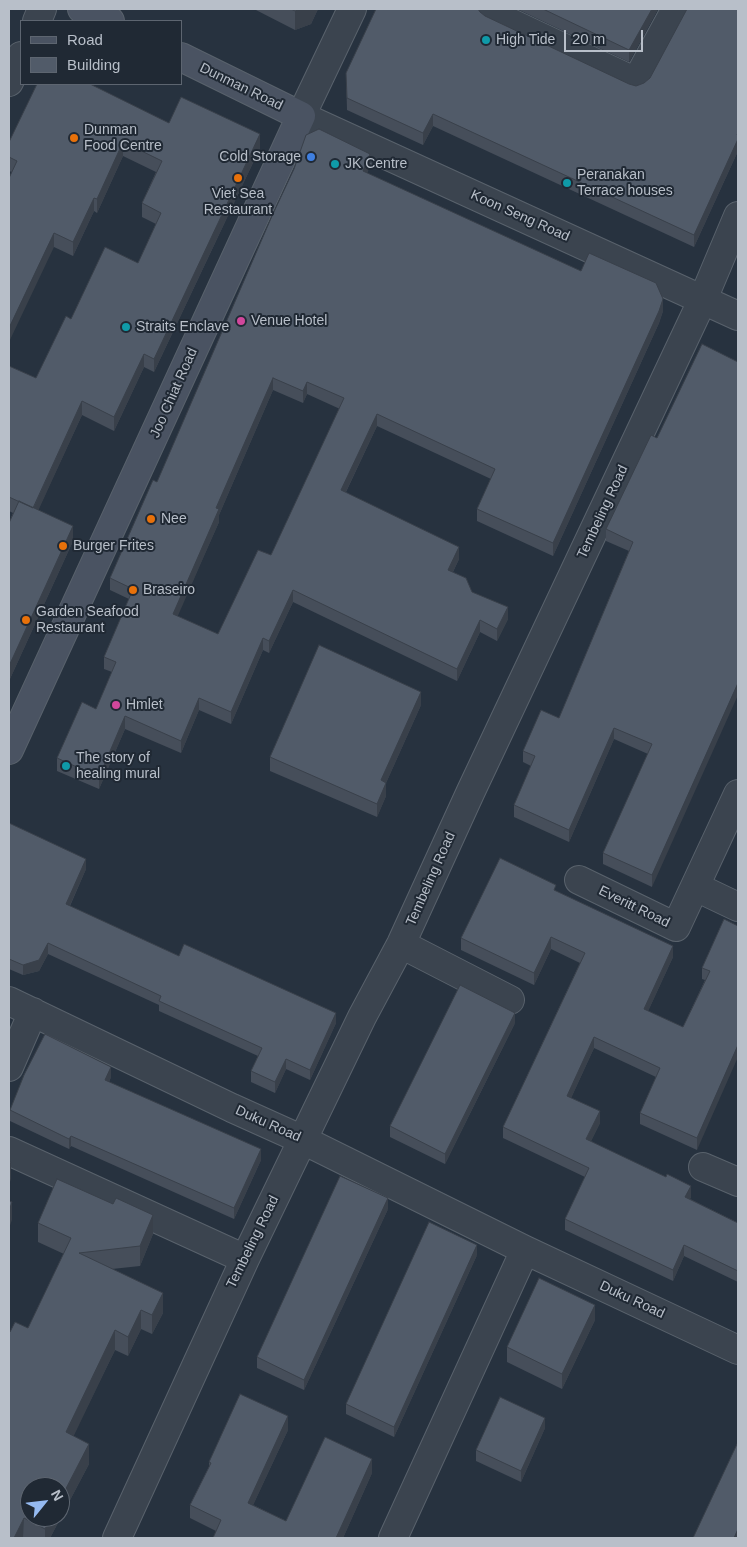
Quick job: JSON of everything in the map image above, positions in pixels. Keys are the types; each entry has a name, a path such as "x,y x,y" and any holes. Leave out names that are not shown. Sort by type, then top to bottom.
{"street":[{"path":"82,9 108,20"},
{"name":"Joo Chiat Road","path":"9,750 224,280 352,9"},
{"path":"494,9 492,14 636,82 676,9"},
{"name":"Dunman Road","path":"182,57 301,116"},
{"path":"9,82 20,58"},
{"name":"Koon Seng Road","path":"301,116 738,316"},
{"name":"Tembeling Road","path":"117,1538 244,1259 362,1017 401,944 475,782 703,299 738,216"},
{"name":"Everitt Road","path":"579,880 676,927 738,794"},
{"path":"696,887 738,907"},
{"path":"401,944 510,1000"},
{"path":"9,1068 21,1007"},
{"name":"Duku Road","path":"21,1007 303,1140 526,1250 738,1350"},
{"path":"9,1151 244,1259"},
{"path":"704,1167 738,1182"},
{"path":"393,1538 526,1250"}],"building":[{"path":"376,9 478,9 485,16 636,86 650,78 687,9 738,9 738,139 694,235 433,114 423,133 347,98 346,73"},
{"path":"543,9 652,9 629,50"},
{"path":"37,85 92,85 169,123 181,97 260,134 154,359 144,354 114,417 82,401 33,508 9,497 9,366 36,378 66,316 71,319 105,247 138,263 161,213 142,203 162,161 123,142 97,199 94,198 73,242 54,233 9,328 9,178 17,161 9,157 9,142"},
{"path":"319,129 370,154 363,171 581,271 589,253 656,283 663,299 553,543 477,509 495,469 377,414 341,490 459,547 448,570 466,578 472,592 508,607 497,629 480,620 457,669 293,590 269,641 263,638 231,712 199,698 181,741 125,716 99,777 57,758 82,702 96,709 116,662 104,657 133,589 110,578 153,480 157,482 294,169 306,135","holes":["273,378 303,391 307,382 344,398 271,555 258,550 218,634 173,614 219,509 216,508"]},
{"path":"702,344 738,362 738,683 652,875 603,853 652,744 614,728 569,830 514,805 535,756 523,751 541,710 559,718 633,542 606,529 651,435 657,438"},
{"path":"19,501 73,526 9,666 9,523"},
{"path":"319,645 421,692 381,780 386,783 377,804 270,757"},
{"path":"9,823 86,859 66,904 179,956 184,944 336,1013 310,1070 286,1059 275,1082 251,1071 262,1048 159,1001 161,996 48,943 39,960 23,965 9,959"},
{"path":"500,858 556,885 554,890 673,946 644,1009 683,1027 710,971 702,968 724,919 738,926 738,1045 697,1138 640,1113 660,1068 594,1037 567,1096 600,1111 586,1139 666,1177 667,1174 691,1186 685,1197 738,1223 738,1271 684,1245 673,1270 565,1219 589,1168 503,1127 585,953 551,937 534,973 461,938"},
{"path":"460,985 515,1013 445,1154 390,1126"},
{"path":"45,1034 111,1067 105,1080 261,1149 234,1208 71,1136 69,1139 10,1110 24,1075"},
{"path":"340,1176 388,1198 304,1380 257,1357"},
{"path":"57,1179 113,1204 116,1198 153,1215 140,1246 79,1253 163,1293 152,1315 141,1310 128,1337 115,1330 66,1432 89,1444 70,1481 70,1477 20,1477 20,1526 14,1538 9,1538 9,1332 15,1322 28,1328 71,1238 38,1223"},
{"path":"429,1222 477,1245 394,1427 346,1404"},
{"path":"539,1278 595,1305 562,1374 507,1347"},
{"path":"240,1394 288,1416 248,1503 286,1521 325,1437 372,1459 336,1538 213,1538 221,1520 190,1505 211,1463 209,1462"},
{"path":"500,1397 545,1418 521,1471 476,1450"},
{"path":"738,1442 738,1529 734,1538 693,1538"}],"place":[{"name":"High Tide","path":"486,40"},
{"name":"Dunman Food Centre","path":"74,138"},
{"name":"Cold Storage","path":"311,157"},
{"name":"JK Centre","path":"335,164"},
{"name":"Viet Sea Restaurant","path":"238,178"},
{"name":"Peranakan Terrace houses","path":"567,183"},
{"name":"Venue Hotel","path":"241,321"},
{"name":"Straits Enclave","path":"126,327"},
{"name":"Nee","path":"151,519"},
{"name":"Burger Frites","path":"63,546"},
{"name":"Braseiro","path":"133,590"},
{"name":"Garden Seafood Restaurant","path":"26,620"},
{"name":"Hmlet","path":"116,705"},
{"name":"The story of healing mural","path":"66,766"}]}
